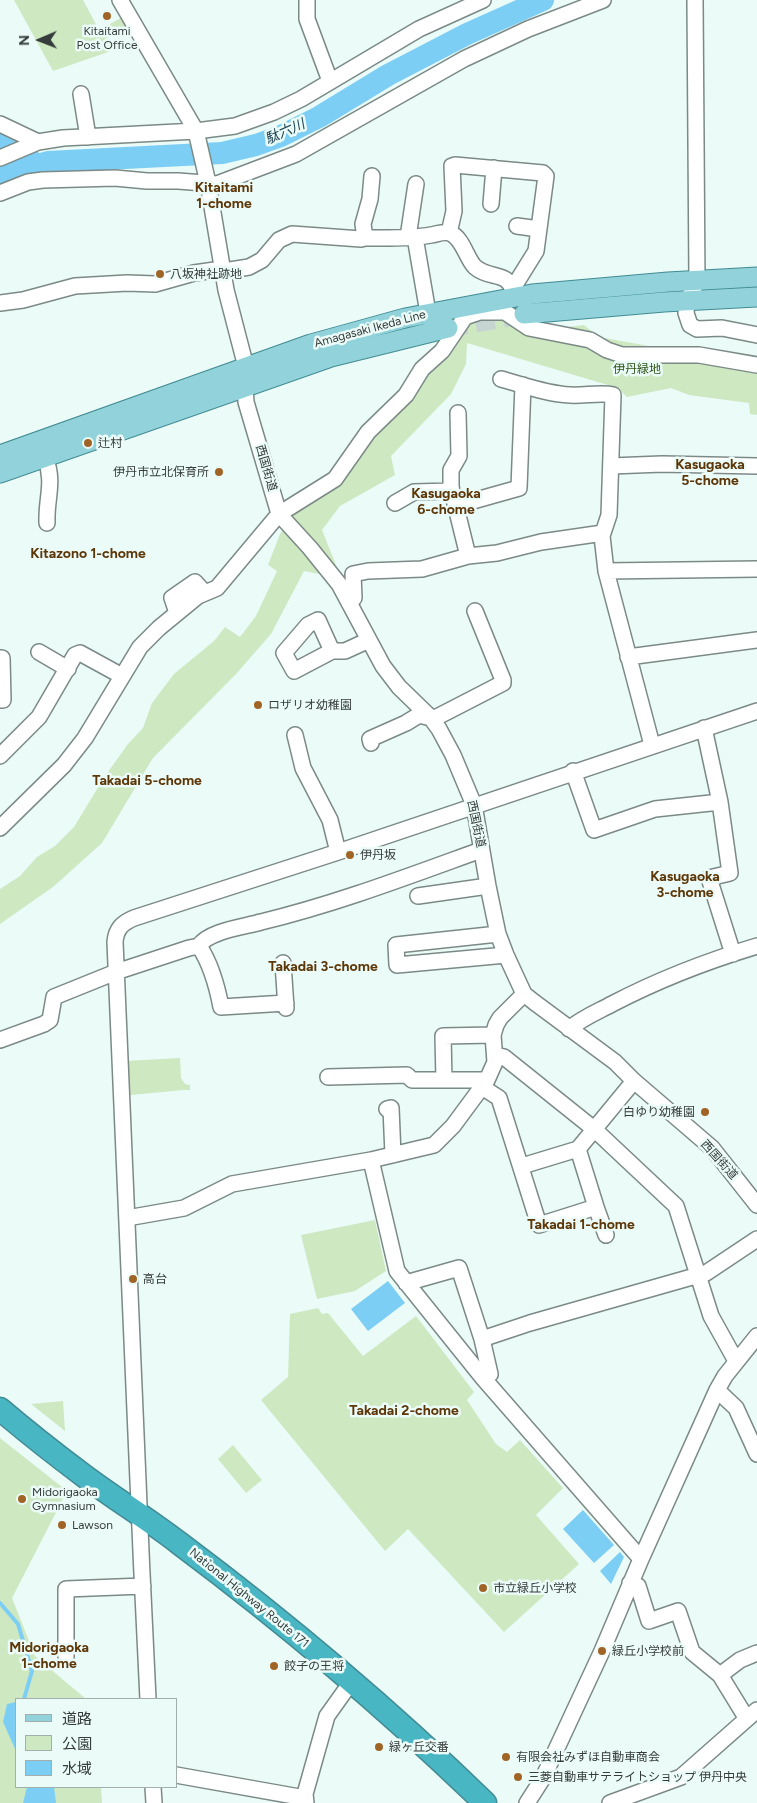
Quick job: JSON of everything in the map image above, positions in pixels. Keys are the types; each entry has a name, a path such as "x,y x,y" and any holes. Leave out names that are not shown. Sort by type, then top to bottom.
{"highway":[{"name":"National Highway Route 171","path":"0,1409 84,1476 224,1577 352,1681 485,1803"}],"main road":[{"name":"Amagasaki Ikeda Line","path":"0,454 311,344 405,318 514,292 532,294 668,282 697,282 757,277"},
{"path":"524,314 757,297"},
{"name":"Amagasaki Ikeda Line","path":"0,473 331,357 448,328"}],"street":[{"path":"120,0 197,134"},
{"path":"307,0 307,18 330,81"},
{"path":"3,156 34,144 88,137 197,134 235,126 274,112 301,99 419,30 483,0"},
{"path":"0,194 28,182 43,180 115,178 146,181 207,181 217,184 296,154 464,58 603,0"},
{"path":"695,0 697,282 687,301 686,313 690,325 697,329 722,328 757,334"},
{"path":"81,94 88,137"},
{"path":"0,124 34,144"},
{"name":"西国街道","path":"197,134 224,271 226,290 246,367 246,402 279,514 339,584 383,666 398,686 431,718 440,730 474,805 498,934 524,994 615,1062 634,1081 712,1148 757,1205"},
{"path":"449,233 454,211 452,166 543,173 546,176 536,251 514,292"},
{"path":"492,204 494,168"},
{"path":"365,238 363,224 370,199 368,182"},
{"path":"417,190 412,237 428,313"},
{"path":"518,226 538,229"},
{"path":"0,303 23,300 75,286 127,283 155,284 194,273 214,270 224,271 255,264 262,260 274,244 285,236 299,235 346,239 412,237 449,233 458,240 475,266 489,274 507,280 514,292"},
{"path":"0,828 64,765 85,738 140,647 198,596 217,588 279,514 335,479 368,432 406,395 422,369 442,351 464,317 480,312 505,312 529,328 590,340 607,350 622,355 699,355 757,365"},
{"path":"501,379 568,395 592,396 606,393 613,395 609,515 603,532 606,571 652,745"},
{"path":"395,503 414,492 454,498 518,488 523,385"},
{"path":"458,413 459,456 451,470 454,498 468,556"},
{"path":"45,457 51,480 46,508 47,523"},
{"path":"611,466 662,464 757,466"},
{"path":"349,603 354,598 353,574 422,569 468,556 496,553 541,542 603,532"},
{"path":"606,571 757,569"},
{"path":"371,743 370,739 419,715 431,718 437,717 502,683 503,680 475,611"},
{"path":"332,652 345,651 369,640"},
{"path":"628,657 757,640"},
{"path":"40,652 68,669"},
{"path":"0,756 39,717 75,655 80,653 122,676"},
{"path":"0,658 2,658 4,700"},
{"path":"148,1698 140,1515 136,1479 116,972 115,936 120,926 126,922 338,852 573,771 757,711"},
{"path":"704,728 720,802 730,873 708,878 732,954"},
{"path":"295,734 302,768 330,820 338,852"},
{"path":"573,771 594,830 656,809 720,802"},
{"path":"0,1040 50,1020 54,997 116,972 199,946 203,940 222,932 281,918 363,892 481,850"},
{"path":"418,896 488,886"},
{"path":"498,934 396,945 397,966 506,956"},
{"path":"199,946 212,973 221,1012 286,1006 284,963"},
{"path":"569,1029 580,1020 629,995 716,959 757,946"},
{"path":"127,1218 184,1208 232,1184 371,1160 434,1145 453,1126 484,1084 495,1062 494,1034 498,1020 524,994"},
{"path":"444,1080 442,1036 494,1034"},
{"path":"495,1055 504,1057 594,1129 676,1206 711,1316 736,1361"},
{"path":"328,1077 407,1075 412,1080 444,1080 484,1084 499,1098 540,1225 596,1207"},
{"path":"522,1166 578,1149 634,1081"},
{"path":"391,1108 392,1155"},
{"path":"578,1149 606,1234"},
{"path":"371,1160 397,1271 483,1378 641,1559"},
{"path":"482,1339 530,1323 698,1276 706,1273 757,1240"},
{"path":"406,1283 460,1268 482,1339 490,1374 483,1378"},
{"path":"527,1803 543,1778 602,1651 630,1583 718,1390 725,1376 757,1336"},
{"path":"718,1390 736,1408 757,1454"},
{"path":"610,1803 681,1777 752,1715 720,1675 692,1652 678,1611 649,1621 638,1586 630,1583"},
{"path":"66,1657 66,1589 143,1586"},
{"path":"720,1675 740,1660 757,1653"},
{"path":"178,1775 261,1796 305,1800 327,1716 352,1681"},
{"path":"153,1788 154,1803"}],"green space":[{"path":"14,0 83,0 99,30 121,18 127,28 105,39 111,51 53,71"},
{"name":"伊丹緑地","path":"522,303 527,332 584,325 599,337 649,346 747,355 757,358 757,415 750,414 749,403 689,395 671,388 627,397 618,388 467,343 466,364 451,394 391,456 395,475 340,506 322,530 338,570 319,574 304,571 271,634 236,674 153,758 102,843 53,887 0,924 0,889 20,876 37,857 55,846 74,827 105,776 128,744 143,728 152,703 174,674 214,641 225,627 240,637 256,616 277,571 268,565 280,534 293,512 351,460 450,338 446,318"},
{"path":"180,1058 181,1078 185,1084 190,1085 190,1090 131,1095 126,1091 125,1061"},
{"path":"375,1220 386,1271 355,1291 317,1299 301,1235"},
{"path":"318,1308 322,1314 328,1313 363,1356 416,1316 474,1392 467,1400 496,1444 507,1452 520,1440 563,1488 536,1515 579,1564 504,1632 408,1529 385,1551 261,1400 288,1377 290,1314"},
{"path":"63,1401 65,1431 31,1404"},
{"path":"0,1438 67,1491 12,1598 35,1656 85,1698 15,1698 15,1788 101,1788 102,1803 0,1803"},
{"path":"233,1445 262,1480 246,1493 218,1459"}],"water":[{"path":"388,1281 405,1303 368,1331 351,1309"},
{"path":"583,1510 614,1545 594,1563 563,1529"},
{"path":"620,1552 624,1557 611,1584 600,1571"},
{"path":"15,1702 15,1749 3,1722 7,1704"},
{"path":"27,1788 54,1788 56,1803 23,1803"}],"waterway":[{"name":"駄六川","path":"0,175 48,162 222,153 256,145 281,136 319,117 388,75 467,34 543,0"},
{"path":"0,135 35,164"},
{"path":"0,1603 18,1624 32,1671 24,1698"}],"tunnel":[{"path":"448,328 520,315"}],"place":[{"name":"Kitaitami Post Office","path":"107,16"},
{"name":"八坂神社跡地","path":"160,274"},
{"name":"辻村","path":"88,443"},
{"name":"伊丹市立北保育所","path":"219,472"},
{"name":"ロザリオ幼稚園","path":"258,705"},
{"name":"伊丹坂","path":"350,855"},
{"name":"白ゆり幼稚園","path":"705,1112"},
{"name":"高台","path":"133,1279"},
{"name":"Midorigaoka Gymnasium","path":"22,1499"},
{"name":"Lawson","path":"62,1525"},
{"name":"市立緑丘小学校","path":"483,1588"},
{"name":"緑丘小学校前","path":"602,1651"},
{"name":"餃子の王将","path":"274,1666"},
{"name":"緑ヶ丘交番","path":"379,1747"},
{"name":"有限会社みずほ自動車商会","path":"506,1757"},
{"name":"三菱自動車サテライトショップ 伊丹中央","path":"518,1777"}],"district":[{"name":"Kitaitami 1-chome","path":"224,196"},
{"name":"Kasugaoka 5-chome","path":"710,474"},
{"name":"Kasugaoka 6-chome","path":"446,502"},
{"name":"Kitazono 1-chome","path":"88,554"},
{"name":"Takadai 5-chome","path":"147,781"},
{"name":"Kasugaoka 3-chome","path":"685,886"},
{"name":"Takadai 3-chome","path":"323,967"},
{"name":"Takadai 1-chome","path":"581,1225"},
{"name":"Takadai 2-chome","path":"404,1411"},
{"name":"Midorigaoka 1-chome","path":"49,1656"}]}
